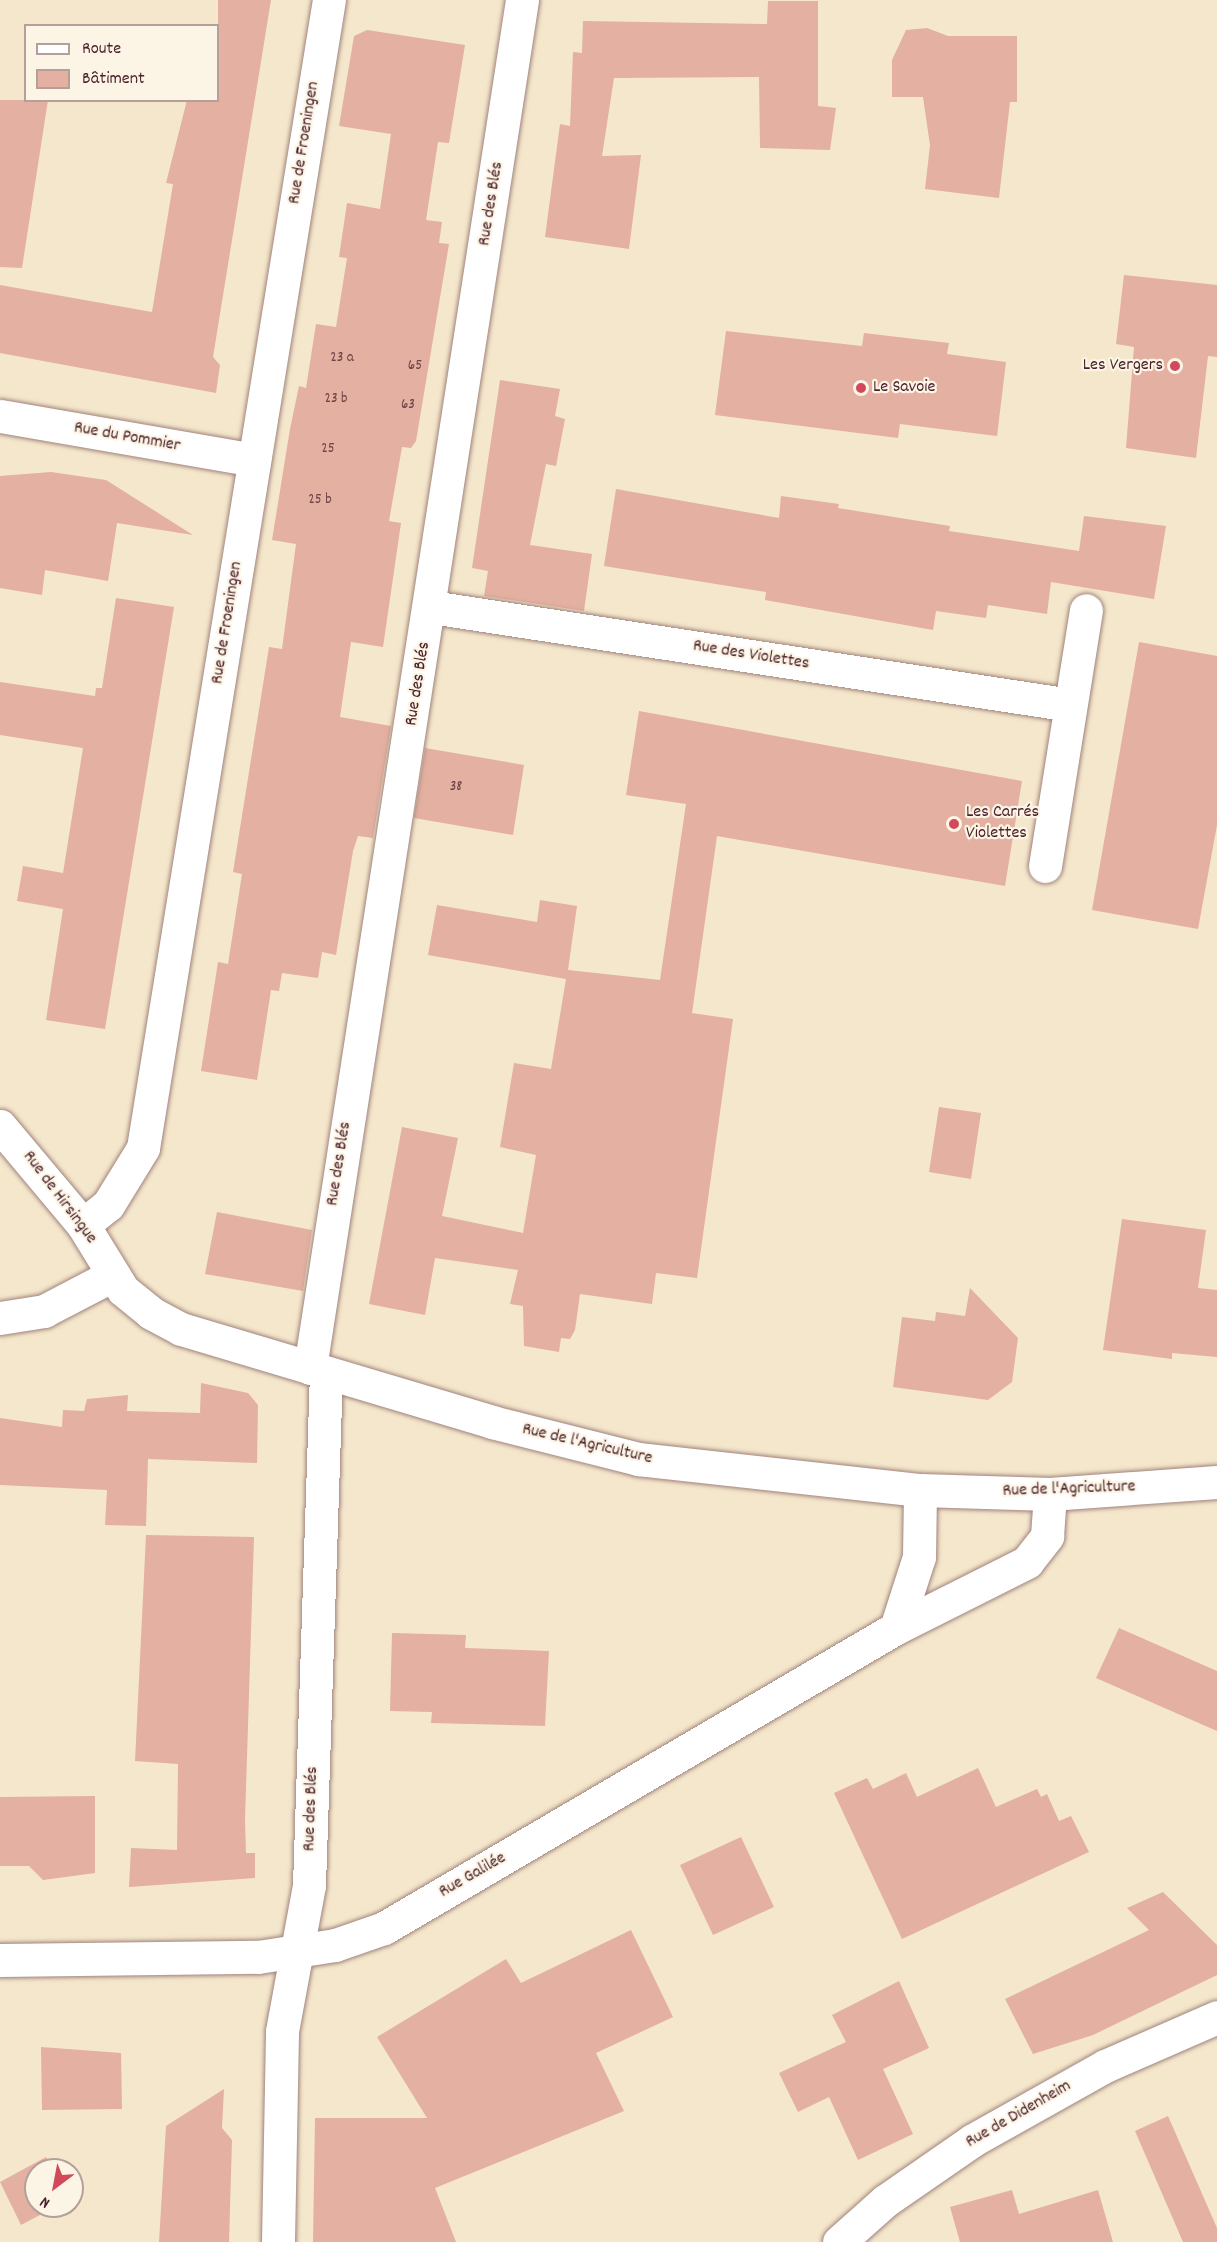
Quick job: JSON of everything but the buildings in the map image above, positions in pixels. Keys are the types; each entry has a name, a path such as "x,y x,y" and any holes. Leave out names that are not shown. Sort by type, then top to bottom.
{"street":[{"name":"Rue de Froeningen","path":"83,1225 108,1205 143,1148 328,0"},
{"name":"Rue des Blés","path":"278,2242 282,2031 301,1952 309,1885 318,1370 522,0"},
{"name":"Rue du Pommier","path":"0,416 254,460"},
{"name":"Rue des Violettes","path":"431,608 1071,705"},
{"path":"1046,866 1086,610"},
{"name":"Rue de Hirsingue","path":"0,1126 83,1225 113,1275"},
{"path":"0,1318 44,1311 113,1275"},
{"name":"Rue de l'Agriculture","path":"113,1275 139,1305 181,1329 318,1370 638,1459 920,1490 1050,1494 1217,1482"},
{"path":"896,1628 919,1557 920,1490"},
{"name":"Rue Galilée","path":"0,1960 301,1952 384,1928 896,1628 1027,1562 1047,1536 1050,1494"},
{"name":"Rue de Didenheim","path":"839,2242 885,2201 973,2139 1105,2066 1217,2017"}],"place":[{"name":"Les Vergers","path":"1175,366"},
{"name":"Le Savoie","path":"861,388"},
{"name":"Les Carrés Violettes","path":"954,824"}]}
